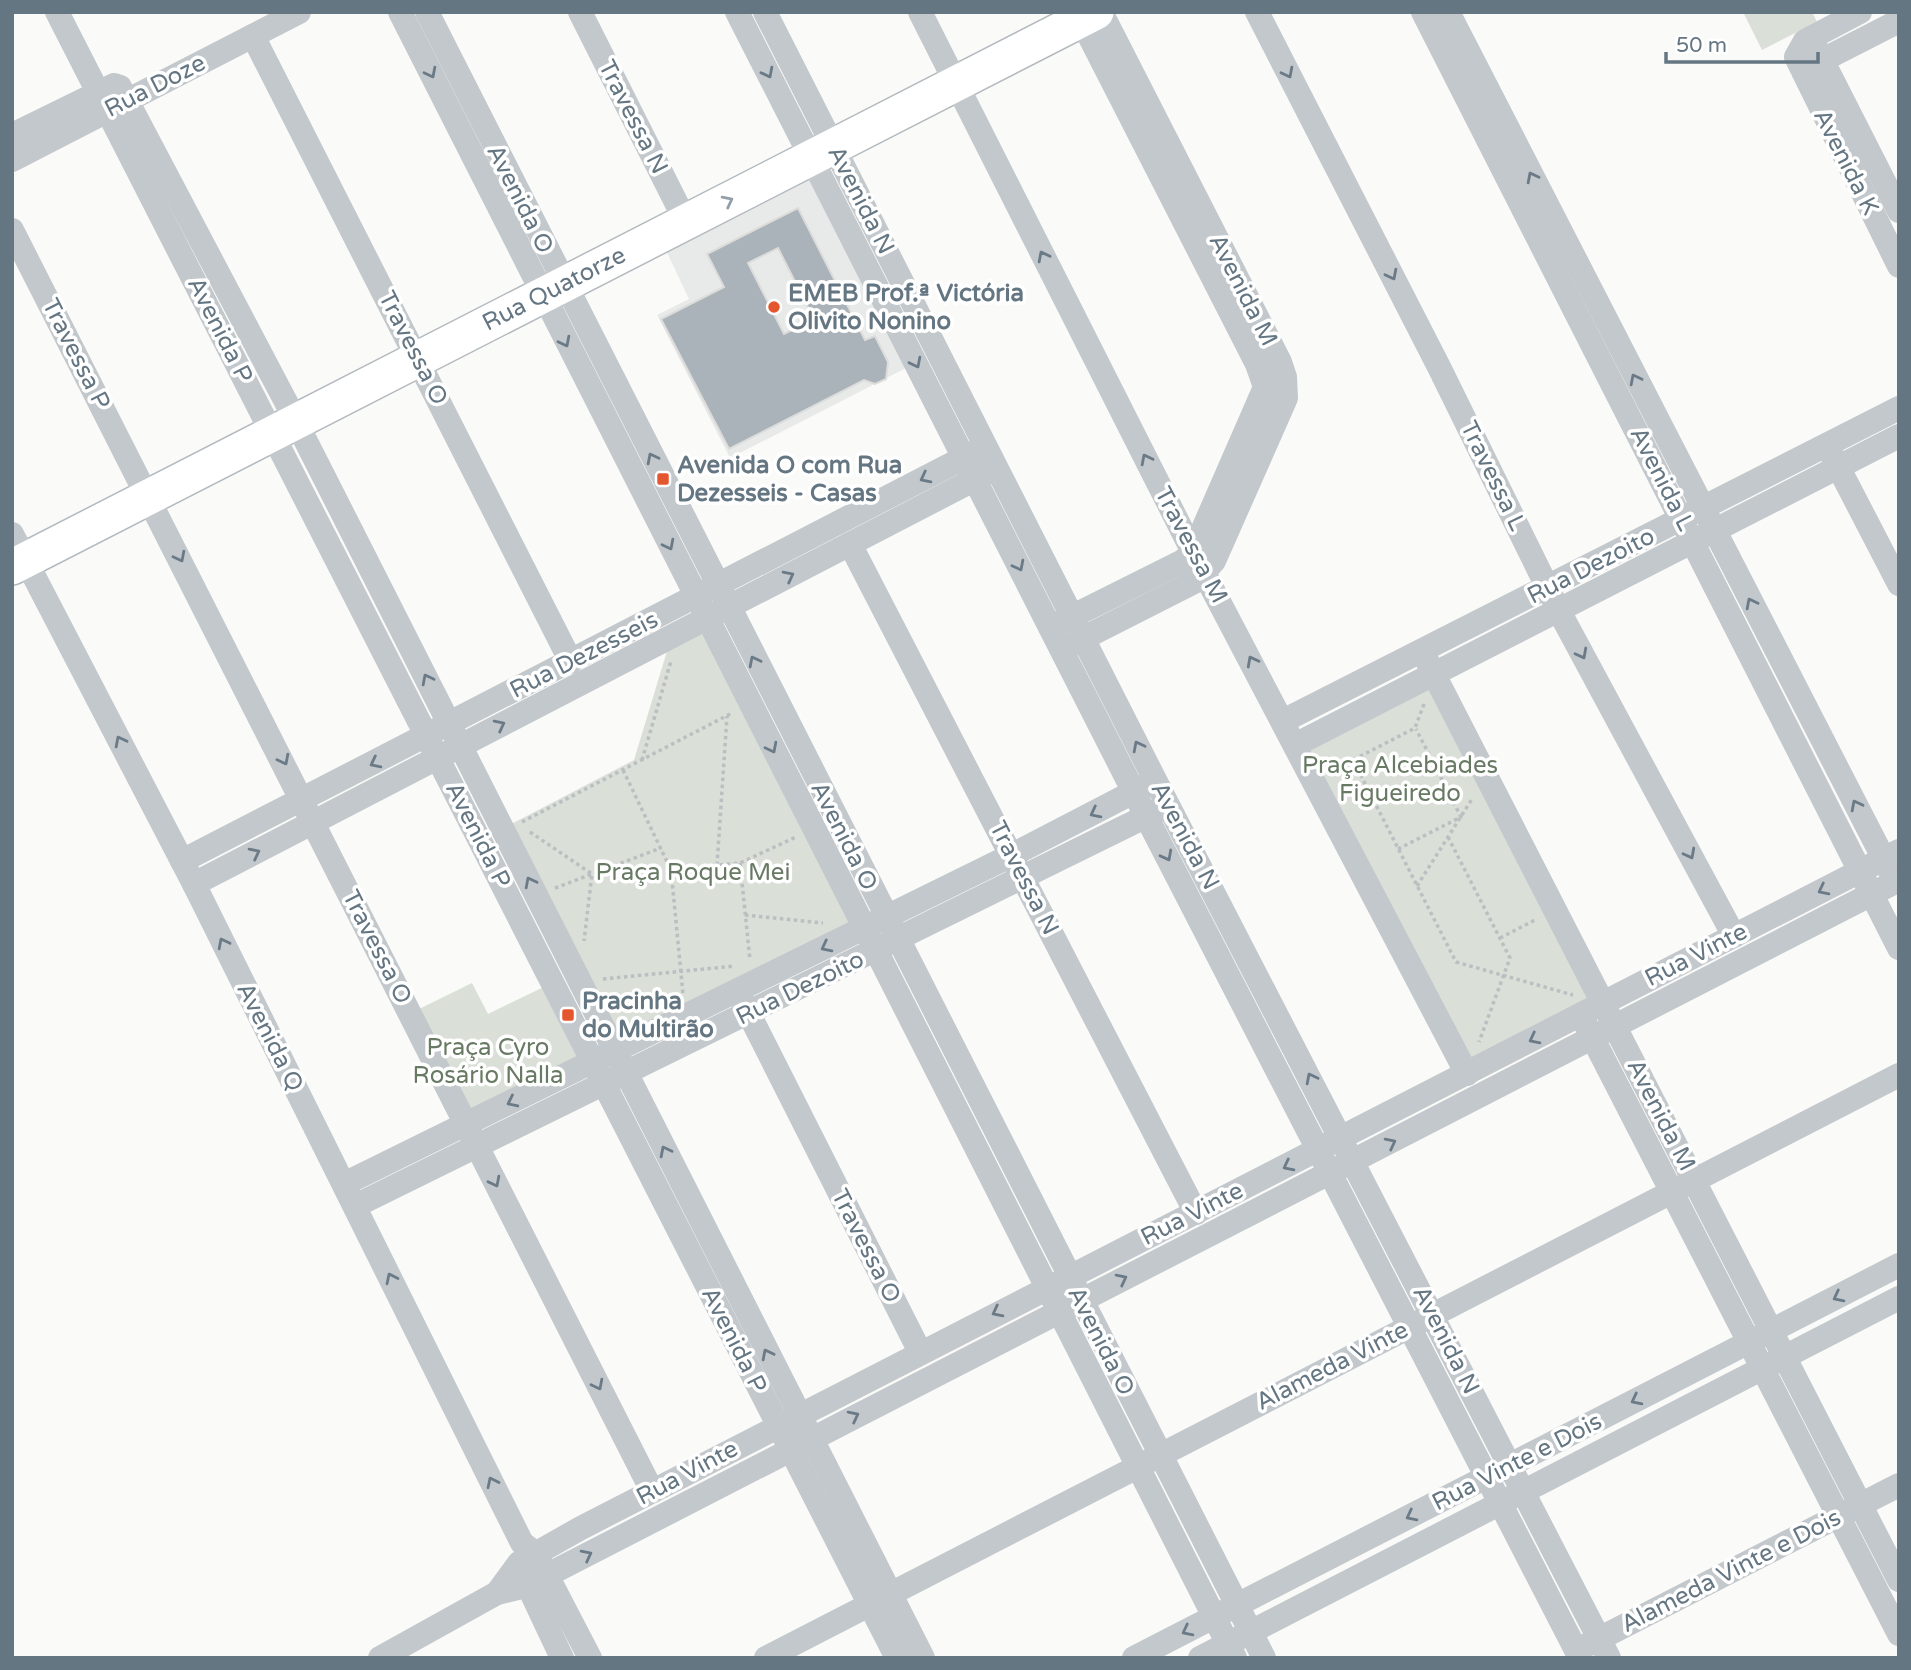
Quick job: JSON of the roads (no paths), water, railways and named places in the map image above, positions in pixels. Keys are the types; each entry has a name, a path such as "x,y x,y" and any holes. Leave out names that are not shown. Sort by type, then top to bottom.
{"street":[{"name":"Avenida P","path":"57,12 112,98 280,417 444,741 529,936 603,1084 670,1188"},
{"name":"Rua Doze","path":"12,135 112,98 254,36 299,12"},
{"name":"Avenida O","path":"400,12 548,280 875,922 1068,1276 1264,1658"},
{"name":"Avenida O","path":"426,12 548,280"},
{"name":"Travessa N","path":"580,12 681,212"},
{"name":"Avenida N","path":"737,12 817,142 991,457 1067,633 1145,786 1169,805 1604,1648"},
{"name":"Avenida N","path":"765,12 817,142 969,469 1067,633"},
{"name":"Travessa M","path":"920,12 1200,563 1467,1074"},
{"name":"Rua Quatorze","path":"951,74 1046,12"},
{"name":"Travessa L","path":"1257,12 1433,355 1559,611 1734,936"},
{"name":"Avenida L","path":"1423,12 1498,134 1698,525 1859,871 1899,948"},
{"name":"Avenida L","path":"1448,12 1498,134"},
{"path":"1807,57 1860,12"},
{"name":"Rua Quatorze","path":"16,549 145,487 951,74 1089,14"},
{"name":"Avenida M","path":"1089,14 1286,398 1214,561 1200,563"},
{"path":"1807,57 1899,20"},
{"name":"Travessa O","path":"254,36 572,662"},
{"name":"Avenida K","path":"1807,57 1899,211"},
{"name":"Avenida K","path":"1807,57 1899,266"},
{"name":"Rua Doze","path":"12,160 112,98"},
{"name":"Travessa P","path":"12,230 145,487"},
{"name":"Rua Dezoito","path":"1283,721 1548,588 1698,525 1833,456 1899,408"},
{"name":"Rua Dezoito","path":"1833,456 1899,436"},
{"path":"1833,456 1899,584"},
{"name":"Rua Dezesseis","path":"181,861 304,799 444,741 680,632 712,602 991,457"},
{"name":"Rua Dezesseis","path":"194,884 314,822 572,662 850,544 969,469"},
{"name":"Travessa O","path":"145,487 652,1491"},
{"name":"Rua Dezoito","path":"1295,745 1559,611 1698,525"},
{"name":"Avenida L","path":"1698,525 1891,855 1898,883"},
{"name":"Travessa N","path":"850,544 1196,1213"},
{"name":"Avenida Q","path":"16,549 194,884 530,1564 590,1658"},
{"path":"1067,633 1196,581 1200,563"},
{"name":"Avenida O","path":"712,602 750,704 814,829 875,922"},
{"name":"Avenida M","path":"1422,651 1555,909 1592,1009 1604,1033 1683,1186 1784,1357 1899,1634"},
{"name":"Avenida P","path":"444,741 536,895 580,981 621,1062 670,1188 880,1599 923,1658"},
{"name":"Avenida N","path":"1145,786 1146,816 1501,1503 1573,1655"},
{"name":"Rua Dezoito","path":"350,1195 472,1135 603,1084 621,1062 685,1017 747,980 875,922 1145,786"},
{"name":"Rua Dezoito","path":"472,1135 592,1062 621,1062 748,1013 1169,805"},
{"name":"Rua Vinte","path":"380,1658 497,1594 530,1564 652,1491 1891,855"},
{"name":"Rua Vinte","path":"530,1564 800,1444 1898,883"},
{"path":"529,936 550,923"},
{"name":"Avenida O","path":"887,945 1045,1288 1232,1651"},
{"name":"Travessa O","path":"747,980 748,1013 920,1352"},
{"name":"Alameda Vinte","path":"766,1658 1899,1075"},
{"name":"Avenida M","path":"1683,1186 1762,1368 1849,1510 1899,1580"},
{"name":"Rua Vinte e Dois","path":"1135,1658 1899,1265"},
{"name":"Rua Vinte e Dois","path":"1200,1658 1232,1651 1250,1632 1899,1298"},
{"name":"Alameda Vinte e Dois","path":"1573,1655 1604,1648 1849,1510 1899,1485"},
{"name":"Avenida Q","path":"530,1564 562,1658"},
{"name":"Avenida P","path":"880,1599 897,1658"}],"place":[{"name":"EMEB Prof.ª Victória Olivito Nonino","path":"774,307"},
{"name":"Avenida O com Rua Dezesseis - Casas","path":"663,479"},
{"name":"Pracinha do Multirão","path":"568,1015"}],"park label":[{"name":"Praça Alcebiades Figueiredo","path":"1400,779"},
{"name":"Praça Roque Mei","path":"693,872"},
{"name":"Praça Cyro Rosário Nalla","path":"488,1061"}]}
